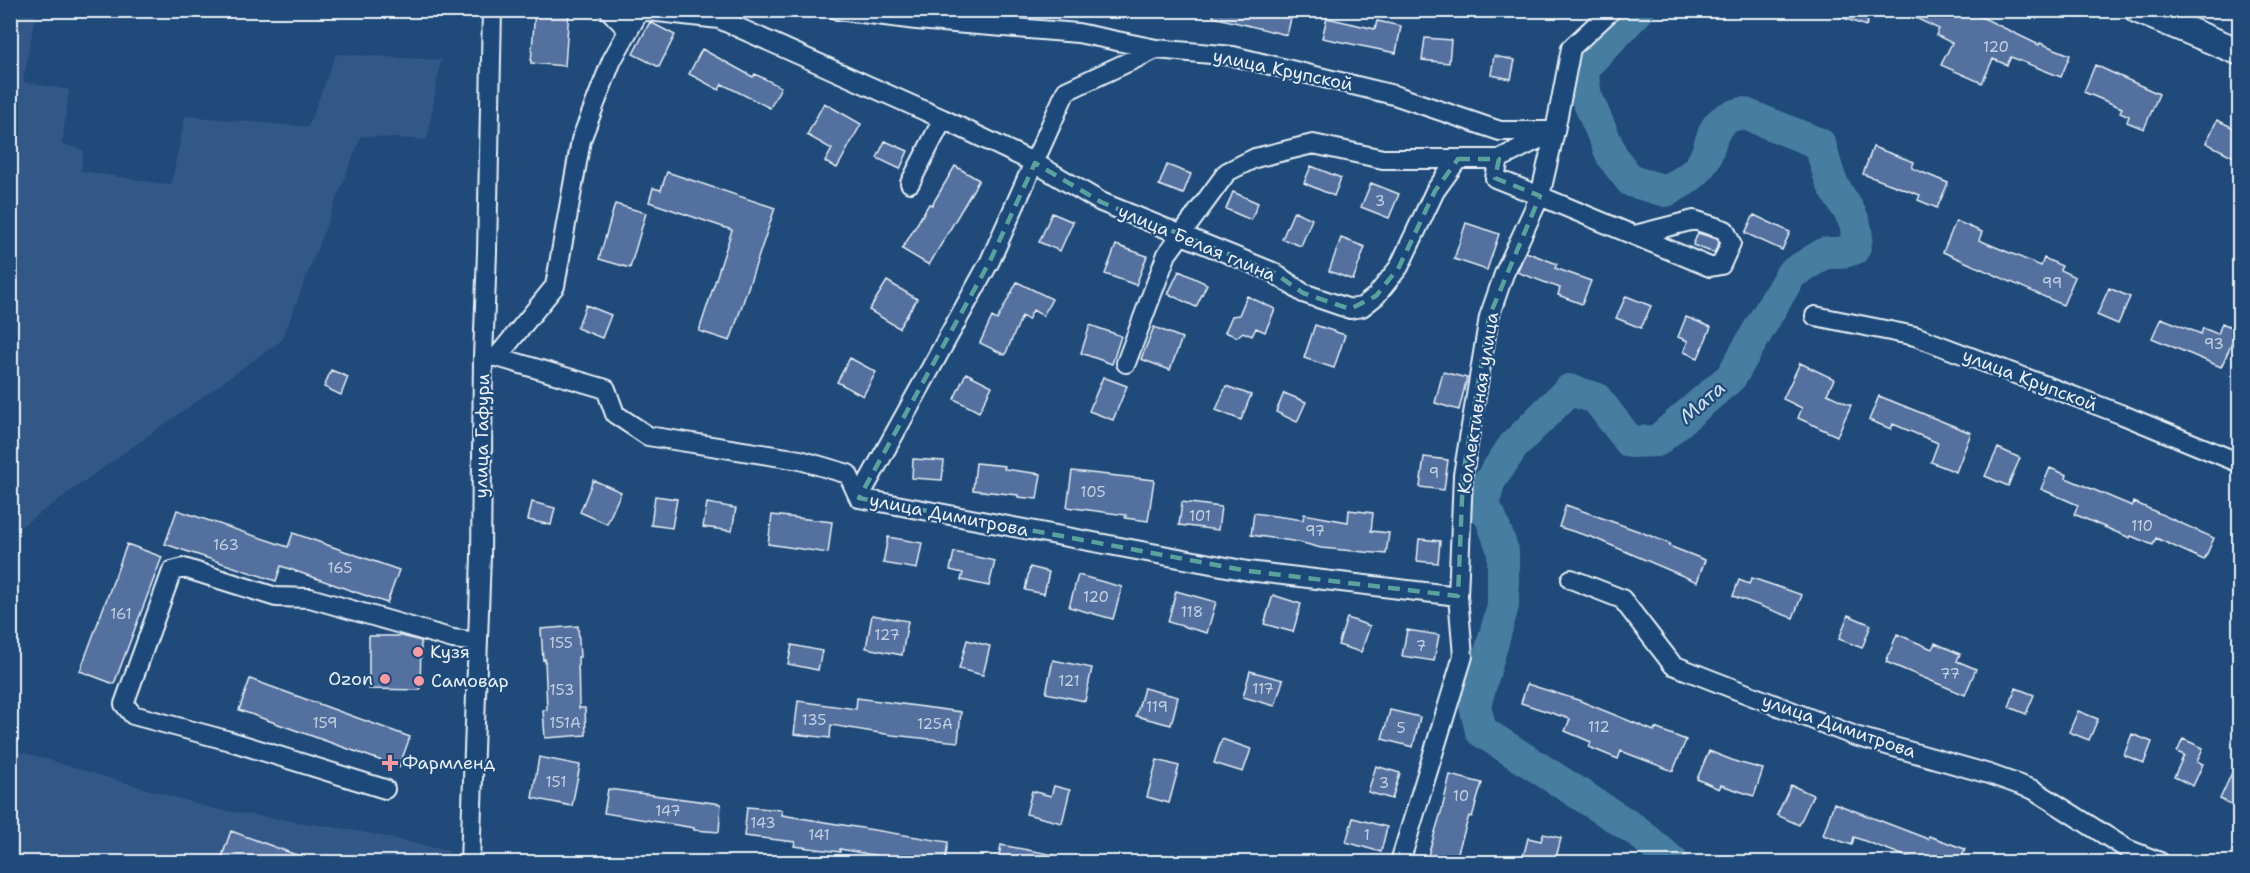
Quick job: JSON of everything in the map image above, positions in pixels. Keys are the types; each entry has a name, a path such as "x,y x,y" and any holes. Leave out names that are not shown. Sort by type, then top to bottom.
{"main road":[{"path":"2138,10 2240,52"}],"street":[{"name":"улица Гафури","path":"475,862 470,862 490,357 487,252 492,10"},
{"path":"609,10 627,29"},
{"path":"490,357 555,286 581,140 612,60 627,29 640,10"},
{"name":"улица Белая глина","path":"640,10 719,15 830,69 850,76 1035,163 1101,202 1274,272 1303,293 1350,309 1362,307 1376,296 1400,267 1435,191 1458,159"},
{"name":"улица Крупской","path":"838,10 916,20 1078,33 1156,49 1233,56 1394,95 1500,132 1555,131"},
{"path":"1540,196 1570,48 1611,14 1612,10"},
{"path":"859,498 990,261 1066,91 1156,49"},
{"path":"910,183 943,119"},
{"path":"1126,363 1167,254 1227,172 1255,158 1313,144 1383,159 1499,159 1555,131"},
{"path":"1499,159 1495,178 1635,235"},
{"name":"Коллективная улица","path":"1400,862 1463,656 1458,596 1464,475 1489,317 1504,274 1540,196"},
{"name":"улица Крупской","path":"1815,316 1915,336 2123,415 2240,463"},
{"name":"улица Димитрова","path":"490,357 606,389 615,414 648,436 800,460 849,474 859,498 1248,571 1458,596"},
{"path":"385,789 230,741 133,715 124,704 172,571 184,568 276,597 310,598 411,625 453,639 478,642"},
{"name":"улица Димитрова","path":"1570,579 1622,599 1673,665 1856,736 1989,774 2034,790 2127,849 2160,862"}],"highlighted area":[{"path":"1458,159 1499,159 1495,178 1540,196 1489,317 1463,475 1458,596 1248,571 859,498 990,261 1035,163 1101,202 1273,272 1303,293 1350,309 1376,296 1399,267 1435,191"}],"shaded area":[{"path":"11,10 36,11 23,82 69,90 62,144 84,150 81,171 171,185 185,116 308,127 336,54 441,60 427,140 361,136 282,340 15,531 10,531"},
{"path":"10,751 25,753 214,809 364,832 448,851 448,862 11,862"}],"building":[{"path":"535,10 569,10 565,66 531,63"},
{"path":"1214,10 1293,10 1287,35 1213,17"},
{"path":"1827,10 1872,10 1866,26 1827,12"},
{"path":"1899,10 1967,10 2039,45 2040,43 2070,55 2061,77 2011,57 2007,65 1993,59 1982,83 1941,65 1952,43 1936,35 1939,29"},
{"path":"1327,18 1375,29 1377,21 1401,26 1396,53 1322,38"},
{"path":"650,22 675,35 659,67 633,54"},
{"path":"1425,38 1451,40 1449,63 1422,60"},
{"path":"702,49 753,77 755,74 781,87 770,108 722,84 719,90 689,74"},
{"path":"1494,56 1515,60 1511,79 1491,75"},
{"path":"2095,65 2159,94 2144,129 2127,122 2129,116 2120,112 2122,108 2084,92"},
{"path":"824,103 861,124 837,168 825,162 832,149 807,135"},
{"path":"2217,120 2240,131 2240,160 2206,143"},
{"path":"885,141 908,151 900,169 877,158"},
{"path":"1873,147 1914,162 1912,168 1948,183 1937,208 1918,200 1920,195 1863,174"},
{"path":"1167,165 1191,174 1183,194 1159,185"},
{"path":"955,166 979,180 929,265 902,249"},
{"path":"1311,166 1341,178 1334,196 1304,183"},
{"path":"667,172 775,208 730,341 699,331 732,230 649,202 653,188 661,190"},
{"path":"1371,183 1399,194 1389,218 1361,207"},
{"path":"1233,192 1258,203 1251,220 1226,209"},
{"path":"615,204 646,213 630,268 599,259"},
{"path":"1294,211 1312,219 1301,246 1282,239"},
{"path":"1052,213 1073,222 1060,251 1039,242"},
{"path":"1754,215 1790,232 1782,250 1745,233"},
{"path":"1956,221 1982,232 1979,240 2041,266 2044,258 2062,266 2060,270 2075,277 2063,305 1943,252"},
{"path":"1466,223 1499,234 1487,270 1454,259"},
{"path":"1698,233 1717,239 1719,243 1714,253 1693,245"},
{"path":"1341,238 1365,247 1353,280 1329,271"},
{"path":"1116,245 1147,256 1136,285 1105,274"},
{"path":"1526,252 1557,264 1555,268 1591,281 1582,304 1558,295 1560,288 1517,272"},
{"path":"1179,271 1207,284 1196,307 1168,294"},
{"path":"887,281 917,299 899,328 869,310"},
{"path":"1017,282 1052,299 1043,316 1033,310 1028,320 1022,316 1005,355 980,343 992,317 997,320"},
{"path":"2109,288 2130,297 2118,324 2097,315"},
{"path":"1247,296 1275,309 1265,332 1256,328 1252,336 1243,332 1237,337 1225,332 1232,316 1239,315"},
{"path":"1626,296 1651,306 1641,328 1616,318"},
{"path":"586,305 611,315 602,338 577,328"},
{"path":"1686,317 1711,327 1698,358 1684,352 1688,341 1678,337"},
{"path":"2161,318 2201,334 2203,328 2218,334 2222,323 2238,330 2221,367 2152,338"},
{"path":"1090,325 1121,336 1112,364 1081,353"},
{"path":"1315,325 1345,335 1334,368 1304,358"},
{"path":"1154,327 1182,338 1170,370 1141,359"},
{"path":"850,358 876,372 863,396 837,382"},
{"path":"1800,363 1834,379 1827,394 1851,405 1837,436 1798,418 1802,408 1783,399"},
{"path":"331,370 348,377 341,395 324,387"},
{"path":"1443,372 1467,378 1459,410 1435,403"},
{"path":"966,373 992,386 979,412 954,399"},
{"path":"1103,377 1127,386 1113,420 1089,411"},
{"path":"1226,386 1251,395 1241,420 1216,410"},
{"path":"1284,393 1306,402 1297,422 1276,412"},
{"path":"1879,396 1971,433 1956,472 1931,462 1938,443 1893,424 1891,429 1869,420"},
{"path":"1998,448 2020,458 2008,486 1985,476"},
{"path":"1424,457 1448,460 1444,490 1420,487"},
{"path":"913,459 944,461 942,480 912,478"},
{"path":"976,463 1005,466 1004,469 1041,474 1037,499 973,490"},
{"path":"2050,468 2067,475 2066,478 2132,506 2134,502 2214,538 2204,560 2156,538 2153,545 2131,536 2130,538 2074,514 2078,505 2041,489"},
{"path":"1072,471 1154,480 1148,521 1125,518 1126,515 1067,507"},
{"path":"593,480 621,492 607,524 580,512"},
{"path":"655,496 677,499 672,528 651,525"},
{"path":"532,502 555,508 551,525 528,520"},
{"path":"1182,502 1221,507 1218,530 1179,525"},
{"path":"707,503 736,508 732,531 703,527"},
{"path":"1566,505 1641,532 1705,560 1697,582 1594,538 1559,527"},
{"path":"177,510 288,547 293,533 399,570 387,603 281,566 276,581 165,544"},
{"path":"1349,510 1373,513 1371,531 1389,533 1386,554 1321,548 1299,542 1251,535 1254,513 1303,520 1304,514 1348,522"},
{"path":"772,515 832,522 828,553 768,544"},
{"path":"888,537 922,543 917,569 883,563"},
{"path":"1419,539 1440,541 1438,563 1417,561"},
{"path":"127,544 162,557 114,684 80,671"},
{"path":"954,552 995,561 989,586 961,580 963,573 950,570"},
{"path":"1030,567 1049,572 1044,594 1025,590"},
{"path":"1078,575 1122,587 1113,619 1069,607"},
{"path":"1752,578 1802,595 1793,618 1733,596 1739,580 1749,584"},
{"path":"1176,591 1216,602 1207,633 1168,622"},
{"path":"1273,595 1301,604 1293,632 1264,624"},
{"path":"872,615 908,621 902,655 866,648"},
{"path":"1848,615 1871,625 1862,648 1839,639"},
{"path":"1347,618 1370,626 1361,652 1338,645"},
{"path":"578,626 579,708 585,708 586,735 545,738 543,710 547,710 541,629"},
{"path":"1407,630 1439,635 1434,661 1402,656"},
{"path":"1897,634 1932,649 1935,643 1960,654 1957,661 1976,669 1965,695 1886,662"},
{"path":"369,636 402,636 421,641 420,690 369,689"},
{"path":"967,640 990,646 983,675 959,669"},
{"path":"792,645 822,651 818,670 788,664"},
{"path":"1053,660 1092,668 1085,701 1046,693"},
{"path":"1250,671 1283,680 1275,706 1243,697"},
{"path":"250,679 410,737 399,767 239,710"},
{"path":"1527,684 1578,700 1654,731 1655,728 1686,740 1673,771 1621,751 1618,759 1589,747 1591,742 1565,731 1570,719 1521,703"},
{"path":"1144,688 1178,697 1171,725 1136,716"},
{"path":"2016,688 2034,695 2026,714 2009,707"},
{"path":"857,698 961,712 958,742 892,735 831,725 830,738 794,734 798,701 856,709"},
{"path":"1390,710 1420,717 1413,747 1382,739"},
{"path":"2078,711 2098,719 2089,740 2069,732"},
{"path":"2132,734 2152,742 2144,763 2124,755"},
{"path":"1222,739 1251,749 1243,772 1214,763"},
{"path":"2183,739 2203,748 2197,762 2203,764 2193,786 2174,777 2184,755 2177,752"},
{"path":"1709,751 1763,769 1754,796 1721,785 1719,789 1697,779"},
{"path":"2240,755 2240,808 2220,799"},
{"path":"539,757 580,765 572,806 532,798"},
{"path":"1157,760 1179,766 1169,803 1147,797"},
{"path":"1376,766 1400,773 1392,799 1368,792"},
{"path":"1450,775 1482,783 1455,862 1426,862 1442,809"},
{"path":"1791,785 1813,795 1799,825 1777,815"},
{"path":"1054,786 1070,790 1062,823 1026,814 1032,791 1051,796"},
{"path":"608,789 721,804 719,832 694,830 694,828 604,813"},
{"path":"1834,803 1928,839 1929,836 1965,849 1960,862 1921,862 1854,837 1852,845 1823,835"},
{"path":"747,807 782,810 782,815 948,842 945,862 911,862 840,849 840,852 794,846 795,842 744,836"},
{"path":"1353,818 1387,827 1381,852 1346,842"},
{"path":"231,831 313,861 220,862"},
{"path":"1543,834 1561,838 1555,862 1522,862 1528,838 1541,841"},
{"path":"1001,845 1055,855 1055,862 998,862"}],"waterway":[{"name":"Мата","path":"1639,10 1582,69 1586,96 1613,158 1631,181 1666,191 1679,184 1691,176 1704,161 1716,128 1730,117 1743,113 1820,144 1831,180 1855,223 1856,231 1854,249 1839,253 1825,253 1791,274 1731,377 1657,441 1630,442 1596,398 1569,390 1514,445 1489,482 1483,507 1491,518 1503,551 1503,606 1475,706 1481,731 1637,831 1673,862"}],"place":[{"name":"Кузя","path":"418,652"},
{"name":"Ozon","path":"385,679"},
{"name":"Самовар","path":"419,681"},
{"name":"Фармленд","path":"390,763"}]}
